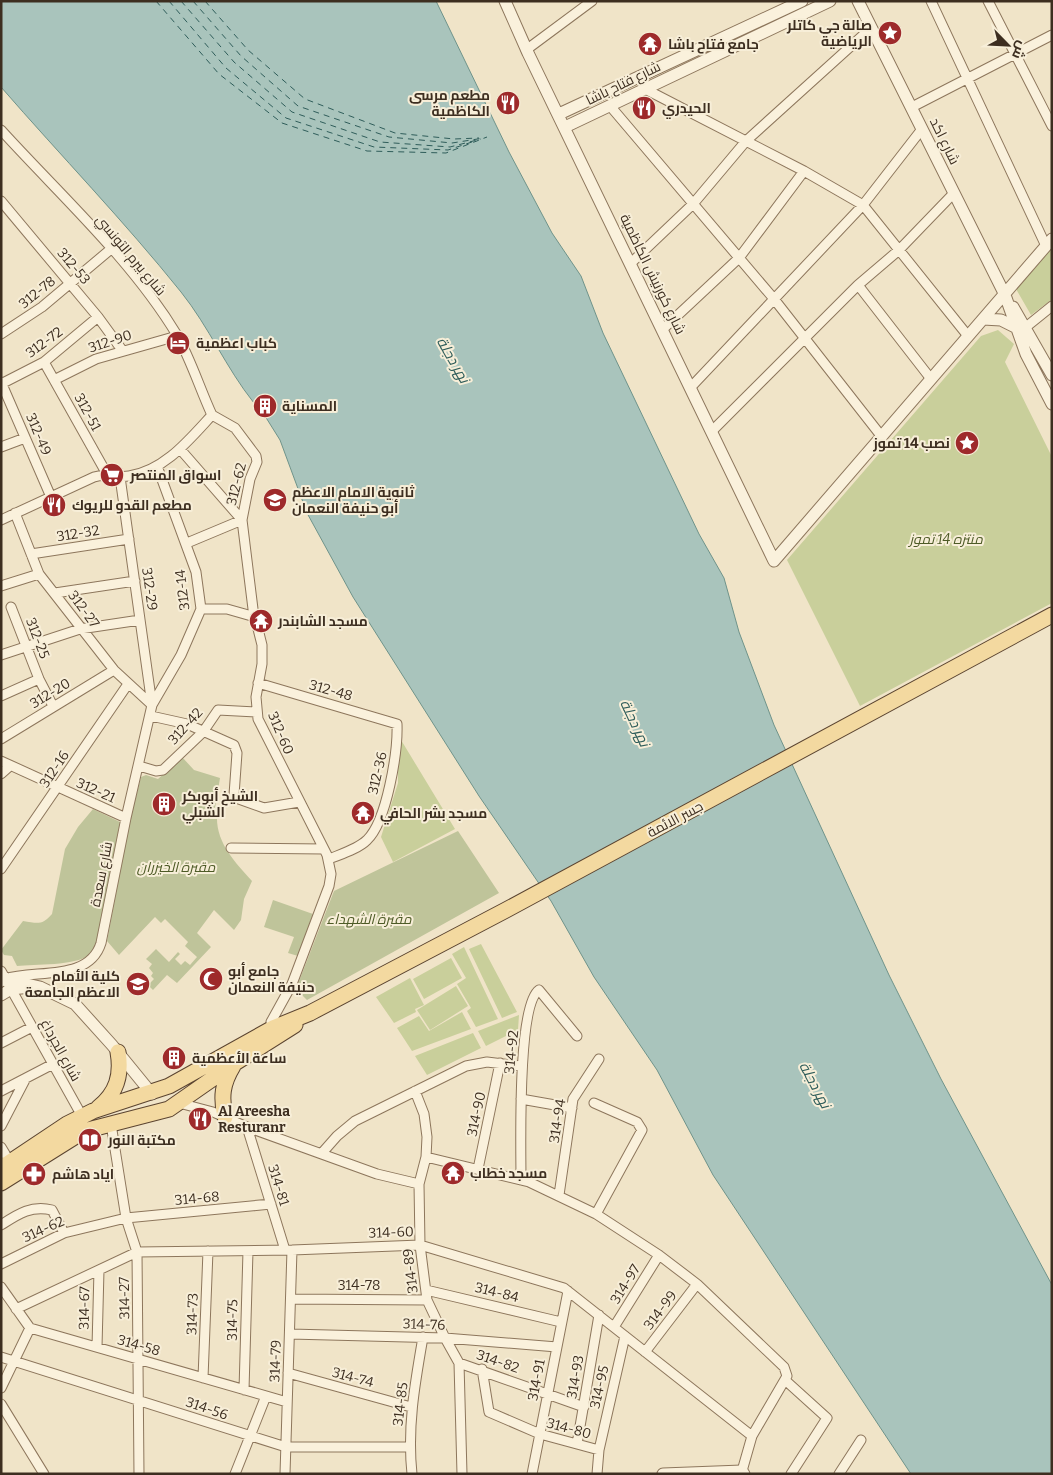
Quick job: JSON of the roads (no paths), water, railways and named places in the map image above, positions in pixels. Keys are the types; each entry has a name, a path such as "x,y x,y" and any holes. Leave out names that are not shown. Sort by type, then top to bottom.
{"main road":[{"name":"جسر الائمة","path":"310,1013 506,910 1047,619"},
{"path":"87,1114 152,1094 273,1028 310,1013"},
{"path":"1,1183 74,1136 111,1124 158,1113 179,1103 235,1063 279,1037 310,1013"},
{"path":"6,1165 87,1114 112,1094 118,1081 121,1067 118,1052"},
{"path":"225,1117 222,1095 223,1086 235,1063"},
{"path":"169,1086 179,1103"},
{"path":"152,1094 158,1113"}],"street":[{"name":"شارع كورنيش الكاظمية","path":"505,1 526,50 559,114 774,561 882,437"},
{"path":"526,50 592,1"},
{"name":"شارع فتاح باشا","path":"559,114 802,1"},
{"name":"شارع فتاح باشا","path":"565,127 611,107 830,1"},
{"name":"شارع اكد","path":"858,1 1021,327 1052,375"},
{"path":"611,107 774,299 882,437 1049,242 966,78 931,1"},
{"path":"988,1 1052,126"},
{"path":"631,263 693,204 746,141 871,28"},
{"path":"912,107 1052,35"},
{"path":"645,89 804,171 863,205 968,336"},
{"path":"691,388 863,205 922,129"},
{"name":"شارع بيرم التونسي","path":"1,130 111,249 138,281 177,336 212,416"},
{"path":"663,329 739,258 804,171"},
{"path":"712,431 858,286 899,250 954,193"},
{"name":"312-53","path":"1,201 98,317 122,350"},
{"name":"312-78","path":"1,334 42,307 111,249"},
{"path":"858,286 931,379"},
{"path":"983,319 1001,320 1021,327 1052,306"},
{"name":"312-72","path":"1,383 44,362 98,317"},
{"name":"شارع اكد","path":"1021,327 1026,354 1052,404"},
{"name":"312-90","path":"54,380 96,359 122,350 177,336"},
{"name":"312-51","path":"44,362 108,476"},
{"name":"312-49","path":"1,383 51,497"},
{"path":"1,520 94,477 120,477 143,473 158,466 180,449 212,416"},
{"name":"312-62","path":"212,416 234,428 256,456 257,462 250,479 242,520"},
{"path":"1,447 25,438"},
{"path":"180,449 242,520 187,543"},
{"name":"312-14","path":"152,705 181,655 201,609 196,572 158,466"},
{"name":"312-29","path":"120,477 152,705"},
{"name":"312-27","path":"15,514 39,574 80,629 114,670 152,705"},
{"name":"312-60","path":"242,520 262,654 257,712 263,732 329,859 331,874 329,886 292,984 271,1022 273,1028"},
{"name":"312-32","path":"31,554 129,539"},
{"path":"1,586 39,574"},
{"path":"55,593 135,581"},
{"name":"312-25","path":"12,607 39,680 53,706"},
{"path":"201,609 227,609 255,617"},
{"path":"1,655 80,629 140,620"},
{"name":"312-20","path":"1,740 53,706 114,670"},
{"path":"1,696 39,680"},
{"name":"312-48","path":"258,683 397,724"},
{"name":"312-16","path":"1,869 128,684"},
{"name":"شارع سعدة","path":"4,983 78,967 88,962 96,954 101,943 126,818 152,705"},
{"name":"312-42","path":"139,766 156,771 163,770 203,732 218,710 257,712"},
{"path":"151,716 187,724 236,747 234,795 236,798 264,808 299,802"},
{"name":"312-36","path":"329,859 362,844 374,830 393,775 397,724"},
{"name":"312-21","path":"1,761 126,818"},
{"path":"1,774 10,766"},
{"path":"231,848 324,849"},
{"path":"4,983 40,987 75,1004 152,1094"},
{"name":"شارع الجرداغ","path":"4,983 87,1114"},
{"name":"314-92","path":"521,1180 521,1066 530,1004 534,993 539,990 577,1036"},
{"path":"1,1043 32,1027"},
{"name":"314-94","path":"559,1195 575,1094 599,1059"},
{"path":"322,1153 337,1136 355,1121 466,1066 487,1062 521,1066"},
{"name":"314-90","path":"478,1170 500,1063"},
{"path":"1,1090 54,1064"},
{"path":"1,1126 26,1078"},
{"name":"314-89","path":"415,1091 424,1114 426,1157 419,1184 420,1245 427,1300 459,1363 462,1474"},
{"path":"521,1099 572,1108"},
{"path":"179,1103 225,1117 247,1127 377,1174 419,1184"},
{"path":"594,1103 637,1122 642,1130 596,1214"},
{"name":"314-27","path":"111,1124 126,1218 137,1252 139,1474"},
{"name":"314-81","path":"247,1127 271,1204 289,1250"},
{"path":"1,1147 6,1165"},
{"path":"426,1157 521,1180 559,1195 596,1214 660,1255 697,1284 787,1371 785,1380 752,1436 743,1473 663,1474"},
{"name":"314-68","path":"126,1218 271,1204"},
{"path":"1,1225 25,1210 45,1208 52,1210 64,1233"},
{"name":"314-62","path":"1,1264 64,1233 126,1218"},
{"name":"314-60","path":"16,1308 137,1252 289,1250 420,1245 568,1291 752,1436"},
{"name":"314-79","path":"285,1474 291,1299 289,1250"},
{"name":"314-73","path":"203,1378 208,1251"},
{"name":"314-75","path":"244,1390 248,1251"},
{"name":"314-97","path":"614,1327 660,1255"},
{"name":"314-67","path":"97,1347 99,1270"},
{"name":"314-99","path":"645,1352 697,1284"},
{"path":"1,1287 30,1328 1,1388"},
{"name":"314-84","path":"426,1290 562,1322"},
{"name":"314-91","path":"532,1474 568,1291"},
{"name":"314-78","path":"291,1299 427,1300"},
{"name":"314-93","path":"577,1444 599,1315"},
{"name":"314-58","path":"30,1328 287,1402"},
{"name":"314-76","path":"290,1334 445,1338 557,1347"},
{"name":"314-95","path":"597,1474 600,1450 625,1336"},
{"name":"314-85","path":"412,1474 409,1447 411,1407 423,1337"},
{"name":"314-56","path":"1,1357 286,1447 409,1447"},
{"name":"314-82","path":"459,1363 482,1369 584,1407"},
{"name":"314-80","path":"482,1369 489,1412 540,1434 600,1450"},
{"name":"314-74","path":"288,1373 411,1407"},
{"path":"785,1380 827,1418 791,1474"},
{"path":"235,1474 266,1396"},
{"path":"1,1404 44,1474"},
{"path":"839,1474 861,1440"}],"water":[{"name":"نهر دجلة","path":"1,1 436,1 509,152 552,233 581,276 603,333 699,534 724,578 739,632 774,725 889,975 941,1079 1052,1285 1052,1474 911,1474 713,1175 657,1070 594,977 551,901 479,796 353,597 307,513 280,440 265,416 270,409 270,400 263,398 254,403 181,292 115,214 1,87"}],"place":[{"name":"صالة جي كاتلر الرياضية","path":"890,33"},
{"name":"جامع فتاح باشا","path":"650,44"},
{"name":"مطعم مرسى الكاظمية","path":"508,103"},
{"name":"الحيدري","path":"644,108"},
{"name":"كباب اعظمية","path":"178,343"},
{"name":"المسناية","path":"265,406"},
{"name":"نصب 14 تموز","path":"967,443"},
{"name":"اسواق المنتصر","path":"112,475"},
{"name":"ثانوية الامام الاعظم أبو حنيفة النعمان","path":"275,500"},
{"name":"مطعم القدو للريوك","path":"54,505"},
{"name":"مسجد الشابندر","path":"261,621"},
{"name":"الشيخ أبوبكر الشبلي","path":"164,804"},
{"name":"مسجد بشر الحافي","path":"363,813"},
{"name":"جامع أبو حنيفة النعمان","path":"211,979"},
{"name":"كلية الأمام الاعظم الجامعة","path":"138,984"},
{"name":"ساعة الأعظمية","path":"174,1058"},
{"name":"Al Areesha Resturanr","path":"200,1119"},
{"name":"مكتبة النور","path":"90,1140"},
{"name":"مسجد خطاب","path":"453,1173"},
{"name":"اياد هاشم","path":"34,1174"}],"park label":[{"name":"منتزه 14 تموز","path":"946,539"},
{"name":"مقبرة الخيزران","path":"176,867"},
{"name":"مقبرة الشهداء","path":"369,919"}]}
